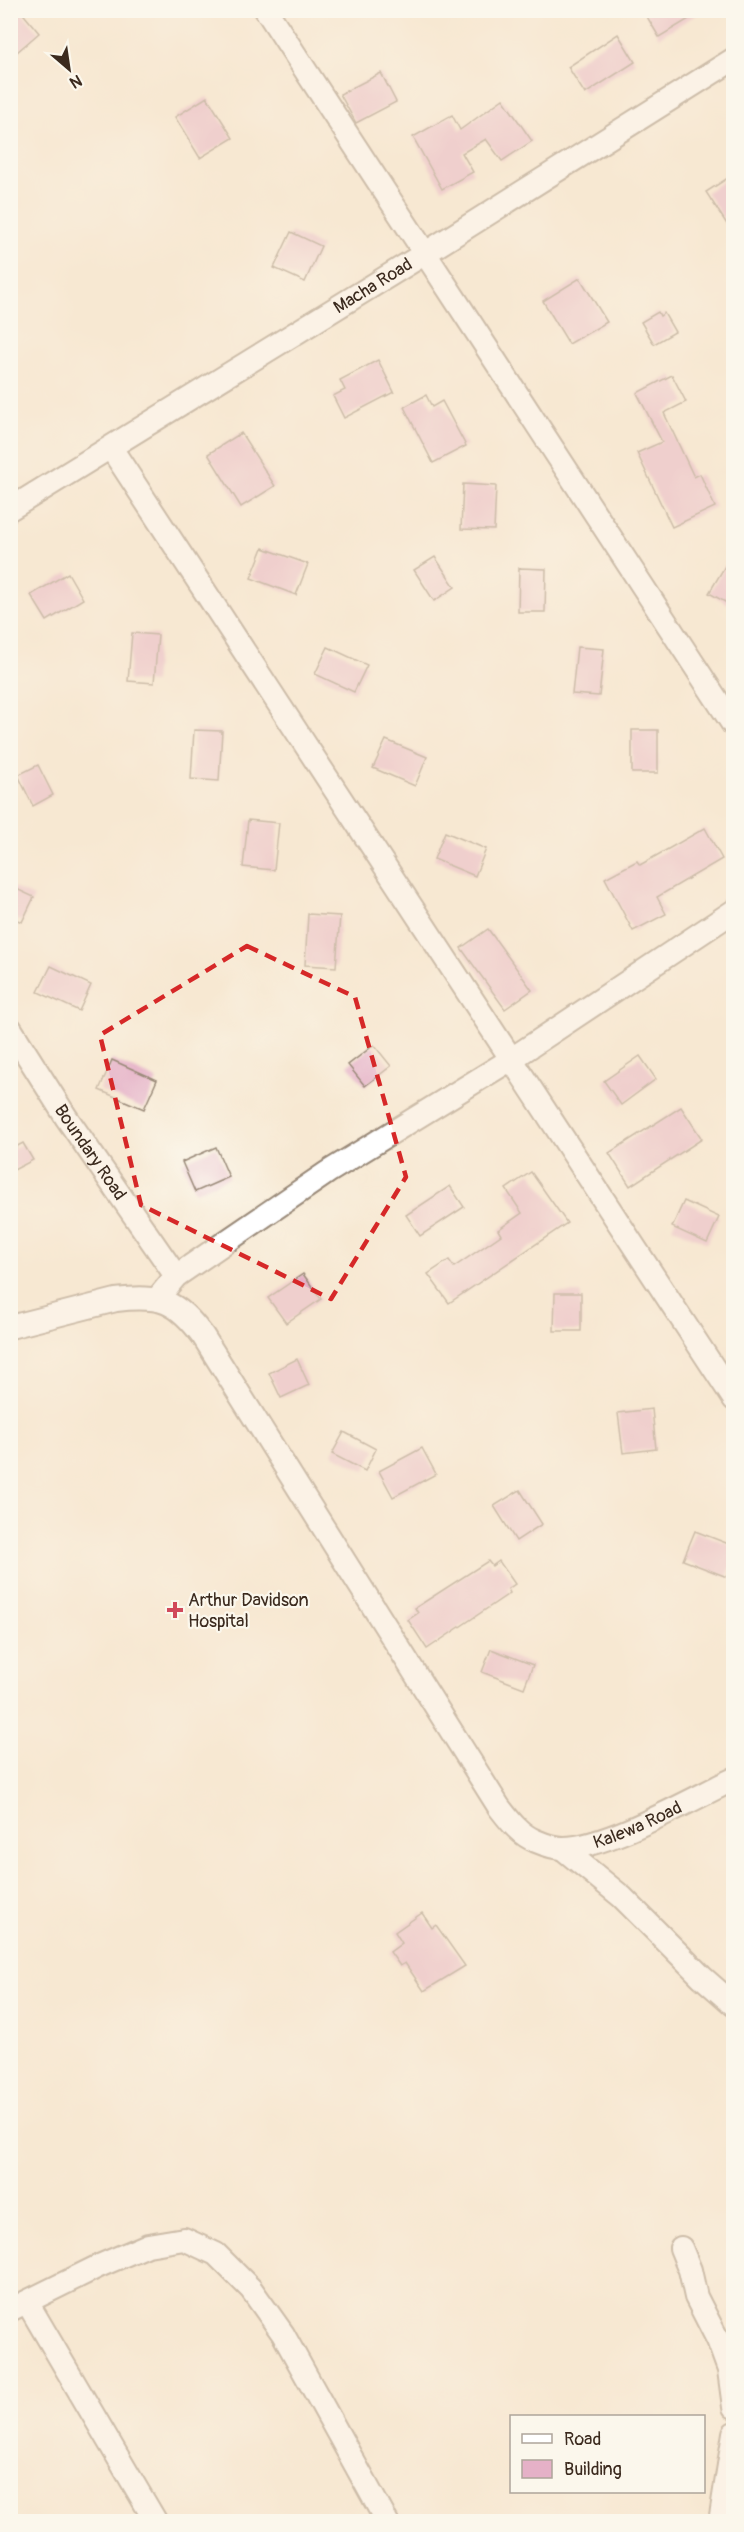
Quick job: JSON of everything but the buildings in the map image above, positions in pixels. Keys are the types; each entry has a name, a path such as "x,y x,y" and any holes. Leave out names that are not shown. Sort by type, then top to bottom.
{"street":[{"path":"266,10 734,726"},
{"name":"Macha Road","path":"10,509 424,254 734,59"},
{"path":"111,448 734,1399"},
{"path":"10,1327 116,1300 157,1299 176,1276 328,1172 510,1060 734,911"},
{"name":"Boundary Road","path":"10,1028 66,1117 176,1276"},
{"name":"Kalewa Road","path":"157,1299 177,1307 203,1336 499,1807 516,1827 535,1841 562,1848 593,1842 630,1829 734,1779"},
{"path":"562,1848 622,1897 702,1977 734,2005"},
{"path":"156,2522 19,2306 148,2245 184,2239 216,2254 251,2289 283,2334 387,2522"},
{"path":"681,2248 696,2296 718,2340 729,2370 734,2407"},
{"path":"720,2522 734,2433"}],"highlighted area":[{"path":"247,946 355,997 406,1177 331,1299 141,1205 100,1035"}],"place":[{"name":"Arthur Davidson Hospital","path":"175,1610"}]}
